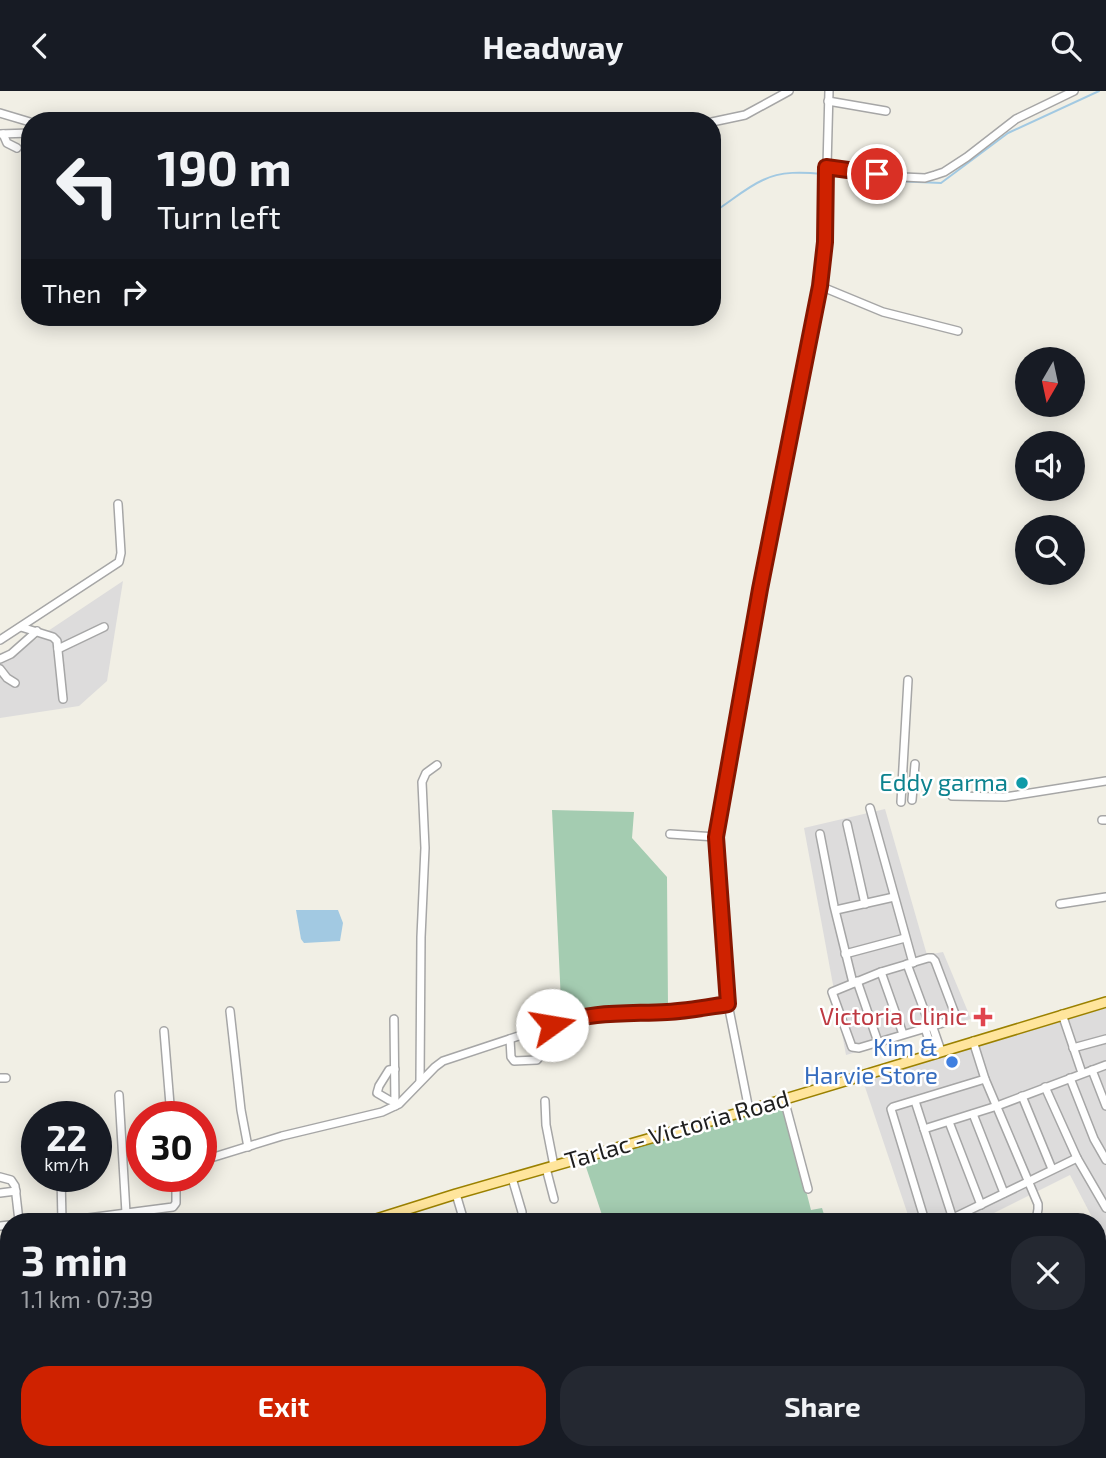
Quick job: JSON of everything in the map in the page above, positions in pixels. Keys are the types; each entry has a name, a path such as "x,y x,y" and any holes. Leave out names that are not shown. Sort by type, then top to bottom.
{"main road":[{"name":"Tarlac - Victoria Road","path":"395,1213 1106,1002"}],"street":[{"path":"721,120 745,115 789,91"},
{"path":"748,1110 728,1004 716,837 758,599 820,286 825,242 830,91"},
{"path":"826,167 903,177 925,178 935,175 967,157 1016,119 1074,91"},
{"path":"828,101 886,111"},
{"path":"0,113 21,119"},
{"path":"18,148 7,143 2,134 21,133"},
{"path":"820,286 883,311 958,331"},
{"path":"0,640 119,562 121,553 118,503"},
{"path":"21,627 53,637 57,641 63,699"},
{"path":"58,649 104,627"},
{"path":"0,659 37,631"},
{"path":"0,669 15,683"},
{"path":"901,802 908,680"},
{"path":"912,800 915,764"},
{"path":"420,1082 425,848 421,794 426,773 437,765"},
{"path":"952,796 1005,797 1106,781"},
{"path":"870,808 910,963 937,1052"},
{"path":"847,824 865,904"},
{"path":"670,834 716,837"},
{"path":"820,834 845,954 878,1042"},
{"path":"836,910 894,897"},
{"path":"1060,904 1106,897"},
{"path":"845,954 905,938"},
{"path":"932,958 956,1014 953,1020 859,1048 852,1047 832,992 910,963 932,958"},
{"path":"880,972 903,1034"},
{"path":"217,1156 282,1136 382,1112 399,1104 443,1061 567,1020 610,1013 669,1012 728,1004"},
{"path":"230,1011 234,1060 248,1147"},
{"path":"1062,1014 1082,1073"},
{"path":"394,1019 395,1104"},
{"path":"510,1039 511,1057 514,1061 537,1059 540,1056 537,1030"},
{"path":"164,1031 170,1101"},
{"path":"1073,1048 1106,1039"},
{"path":"973,1041 985,1079 1038,1204 1037,1213"},
{"path":"924,1129 997,1106 1106,1065"},
{"path":"395,1069 386,1073 377,1090 378,1094 395,1104"},
{"path":"1093,1070 1106,1106"},
{"path":"1070,1078 1094,1139 1106,1160"},
{"path":"922,1213 891,1109 985,1079"},
{"path":"1045,1087 1077,1158 1106,1208"},
{"path":"119,1095 126,1213 175,1206 175,1192"},
{"path":"1022,1096 1052,1169"},
{"path":"784,1099 807,1189"},
{"path":"545,1101 554,1199"},
{"path":"915,1101 948,1213"},
{"path":"973,1114 1004,1193"},
{"path":"949,1122 981,1205"},
{"path":"964,1213 1077,1158"},
{"path":"0,1177 10,1179 15,1186 18,1213"},
{"path":"512,1178 522,1213"},
{"path":"0,1193 16,1191"},
{"path":"60,1192 62,1213"},
{"path":"456,1194 462,1213"}],"shaded area":[{"path":"123,581 107,681 79,706 0,718 0,663"},
{"path":"885,809 927,955 943,952 971,1019 938,1028 942,1043 927,1046 924,1033 846,1055 804,828"},
{"path":"1106,1008 1106,1213 1090,1213 1070,1175 994,1213 907,1213 863,1081"}],"green space":[{"path":"552,810 634,812 632,838 667,877 668,1008 610,1010 571,1016 570,1002 561,1002"},
{"path":"784,1105 811,1210 822,1208 824,1213 601,1213 585,1164"}],"water":[{"path":"296,910 338,910 343,923 340,941 304,943"}],"waterway":[{"path":"828,175 941,183 1008,133 1099,91"},
{"path":"721,207 770,177 792,173 823,174"}],"place":[{"name":"Eddy garma","path":"1022,783"},
{"name":"Victoria Clinic","path":"983,1017"},
{"name":"Kim & Harvie Store","path":"952,1062"}],"route":[{"path":"552,1025 610,1013 669,1012 728,1004 716,837 760,589 820,286 825,242 826,167 877,174"}]}
